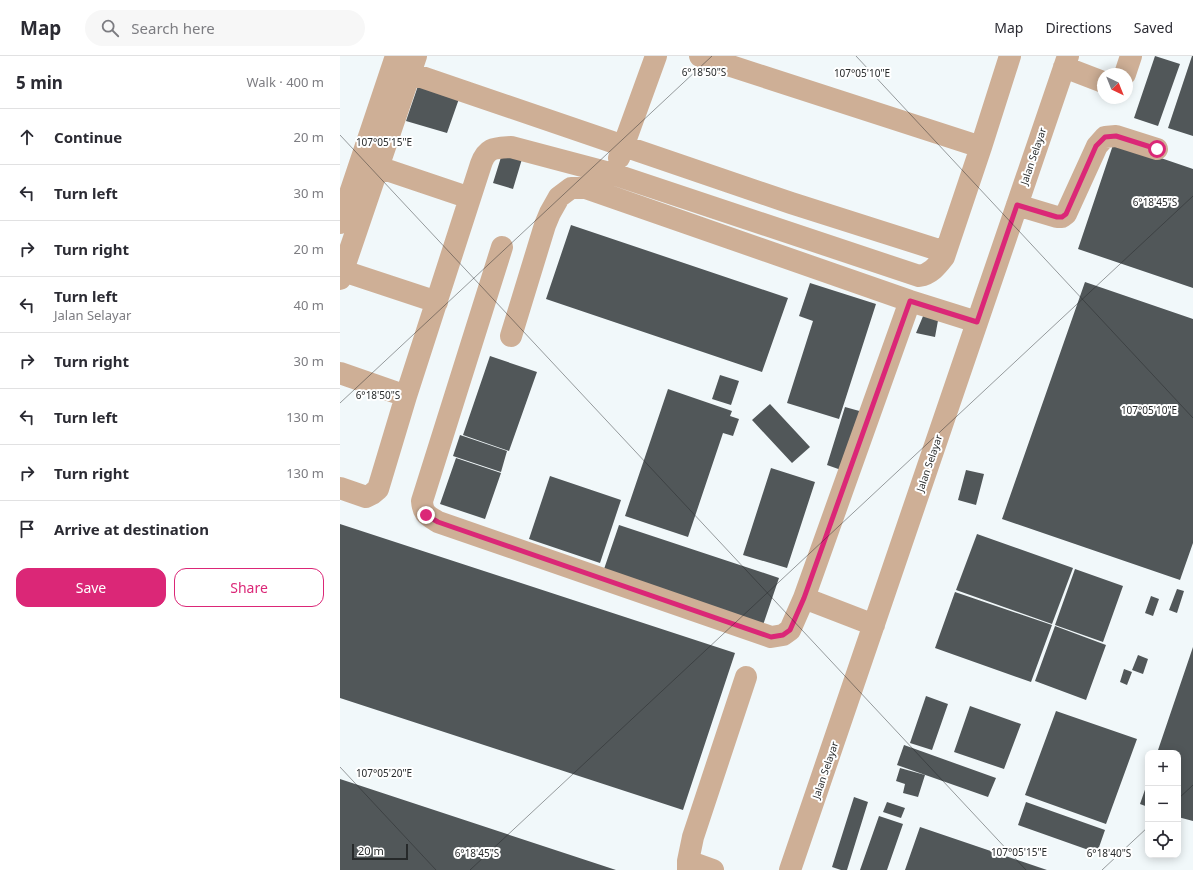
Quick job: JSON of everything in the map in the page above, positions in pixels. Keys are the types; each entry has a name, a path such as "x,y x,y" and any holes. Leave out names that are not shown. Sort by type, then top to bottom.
{"street":[{"path":"340,223 396,56"},
{"path":"613,174 656,56"},
{"path":"700,56 981,147"},
{"path":"340,488 366,497 378,489 406,396 484,155 495,148 511,147 613,174 919,276 925,275 936,267 944,257 1010,56"},
{"path":"1126,68 1131,56"},
{"path":"1066,62 1097,79"},
{"name":"Jalan Selayar","path":"790,870 1066,62"},
{"path":"437,302 341,275 413,64 624,145 791,204 945,252"},
{"path":"1017,205 1057,217 1062,217 1066,214 1096,146 1105,137 1116,136 1157,149"},
{"path":"378,167 470,198"},
{"path":"511,336 544,225 559,197 571,188 586,188 910,301 977,322"},
{"path":"502,247 422,501 423,509 426,515 438,522 771,637 783,635 790,630 804,598 910,301"},
{"path":"340,373 406,396"},
{"path":"804,598 874,625"},
{"path":"713,870 688,865 693,837 746,677"}],"building":[{"path":"1155,56 1180,64 1158,126 1134,118"},
{"path":"1193,56 1193,136 1168,128"},
{"path":"420,80 461,93 447,133 406,121"},
{"path":"1114,142 1193,169 1193,288 1078,249"},
{"path":"502,154 522,159 513,189 493,183"},
{"path":"571,225 788,298 762,372 546,299"},
{"path":"1085,282 1193,319 1193,543 1180,580 1002,519"},
{"path":"810,283 876,304 839,419 787,403 813,321 799,316"},
{"path":"926,309 939,315 935,337 916,333"},
{"path":"490,356 537,372 509,451 463,435"},
{"path":"720,375 739,381 731,405 712,399"},
{"path":"668,389 732,411 730,416 739,419 733,436 723,433 688,537 625,516"},
{"path":"770,404 810,447 792,463 752,420"},
{"path":"845,407 863,412 844,471 827,465"},
{"path":"460,435 507,451 501,472 453,456"},
{"path":"456,458 501,473 485,519 440,504"},
{"path":"771,468 815,482 787,568 743,555"},
{"path":"966,470 984,474 976,505 958,500"},
{"path":"550,476 621,500 600,563 529,539"},
{"path":"340,524 735,653 683,810 340,698"},
{"path":"619,525 779,578 762,628 602,575"},
{"path":"977,534 1073,568 1052,624 956,590"},
{"path":"1075,569 1123,586 1103,642 1055,625"},
{"path":"1177,589 1184,591 1177,613 1169,610"},
{"path":"955,592 1052,625 1031,682 935,648"},
{"path":"1151,596 1159,599 1153,616 1145,613"},
{"path":"1055,626 1106,645 1086,700 1035,681"},
{"path":"1193,647 1193,821 1181,818 1181,750 1158,750"},
{"path":"1138,655 1148,659 1143,674 1132,670"},
{"path":"1124,669 1132,672 1127,685 1120,682"},
{"path":"926,696 948,704 932,750 910,743"},
{"path":"970,706 1021,724 1004,769 954,752"},
{"path":"1056,711 1137,739 1106,824 1025,795"},
{"path":"904,745 996,778 988,797 897,765"},
{"path":"900,768 925,775 918,797 903,793 905,784 896,781"},
{"path":"340,779 616,870 340,870"},
{"path":"1145,790 1145,806 1140,804"},
{"path":"854,797 868,802 847,870 841,870 832,867"},
{"path":"887,802 905,808 901,818 883,812"},
{"path":"1026,802 1105,830 1097,853 1018,825"},
{"path":"879,816 903,824 887,870 860,870"},
{"path":"920,827 1047,870 905,870"}],"route":[{"path":"426,515 438,522 771,637 783,635 790,630 804,598 910,301 977,322 1017,205 1057,217 1062,217 1066,214 1096,146 1105,137 1116,136 1157,149"}]}
